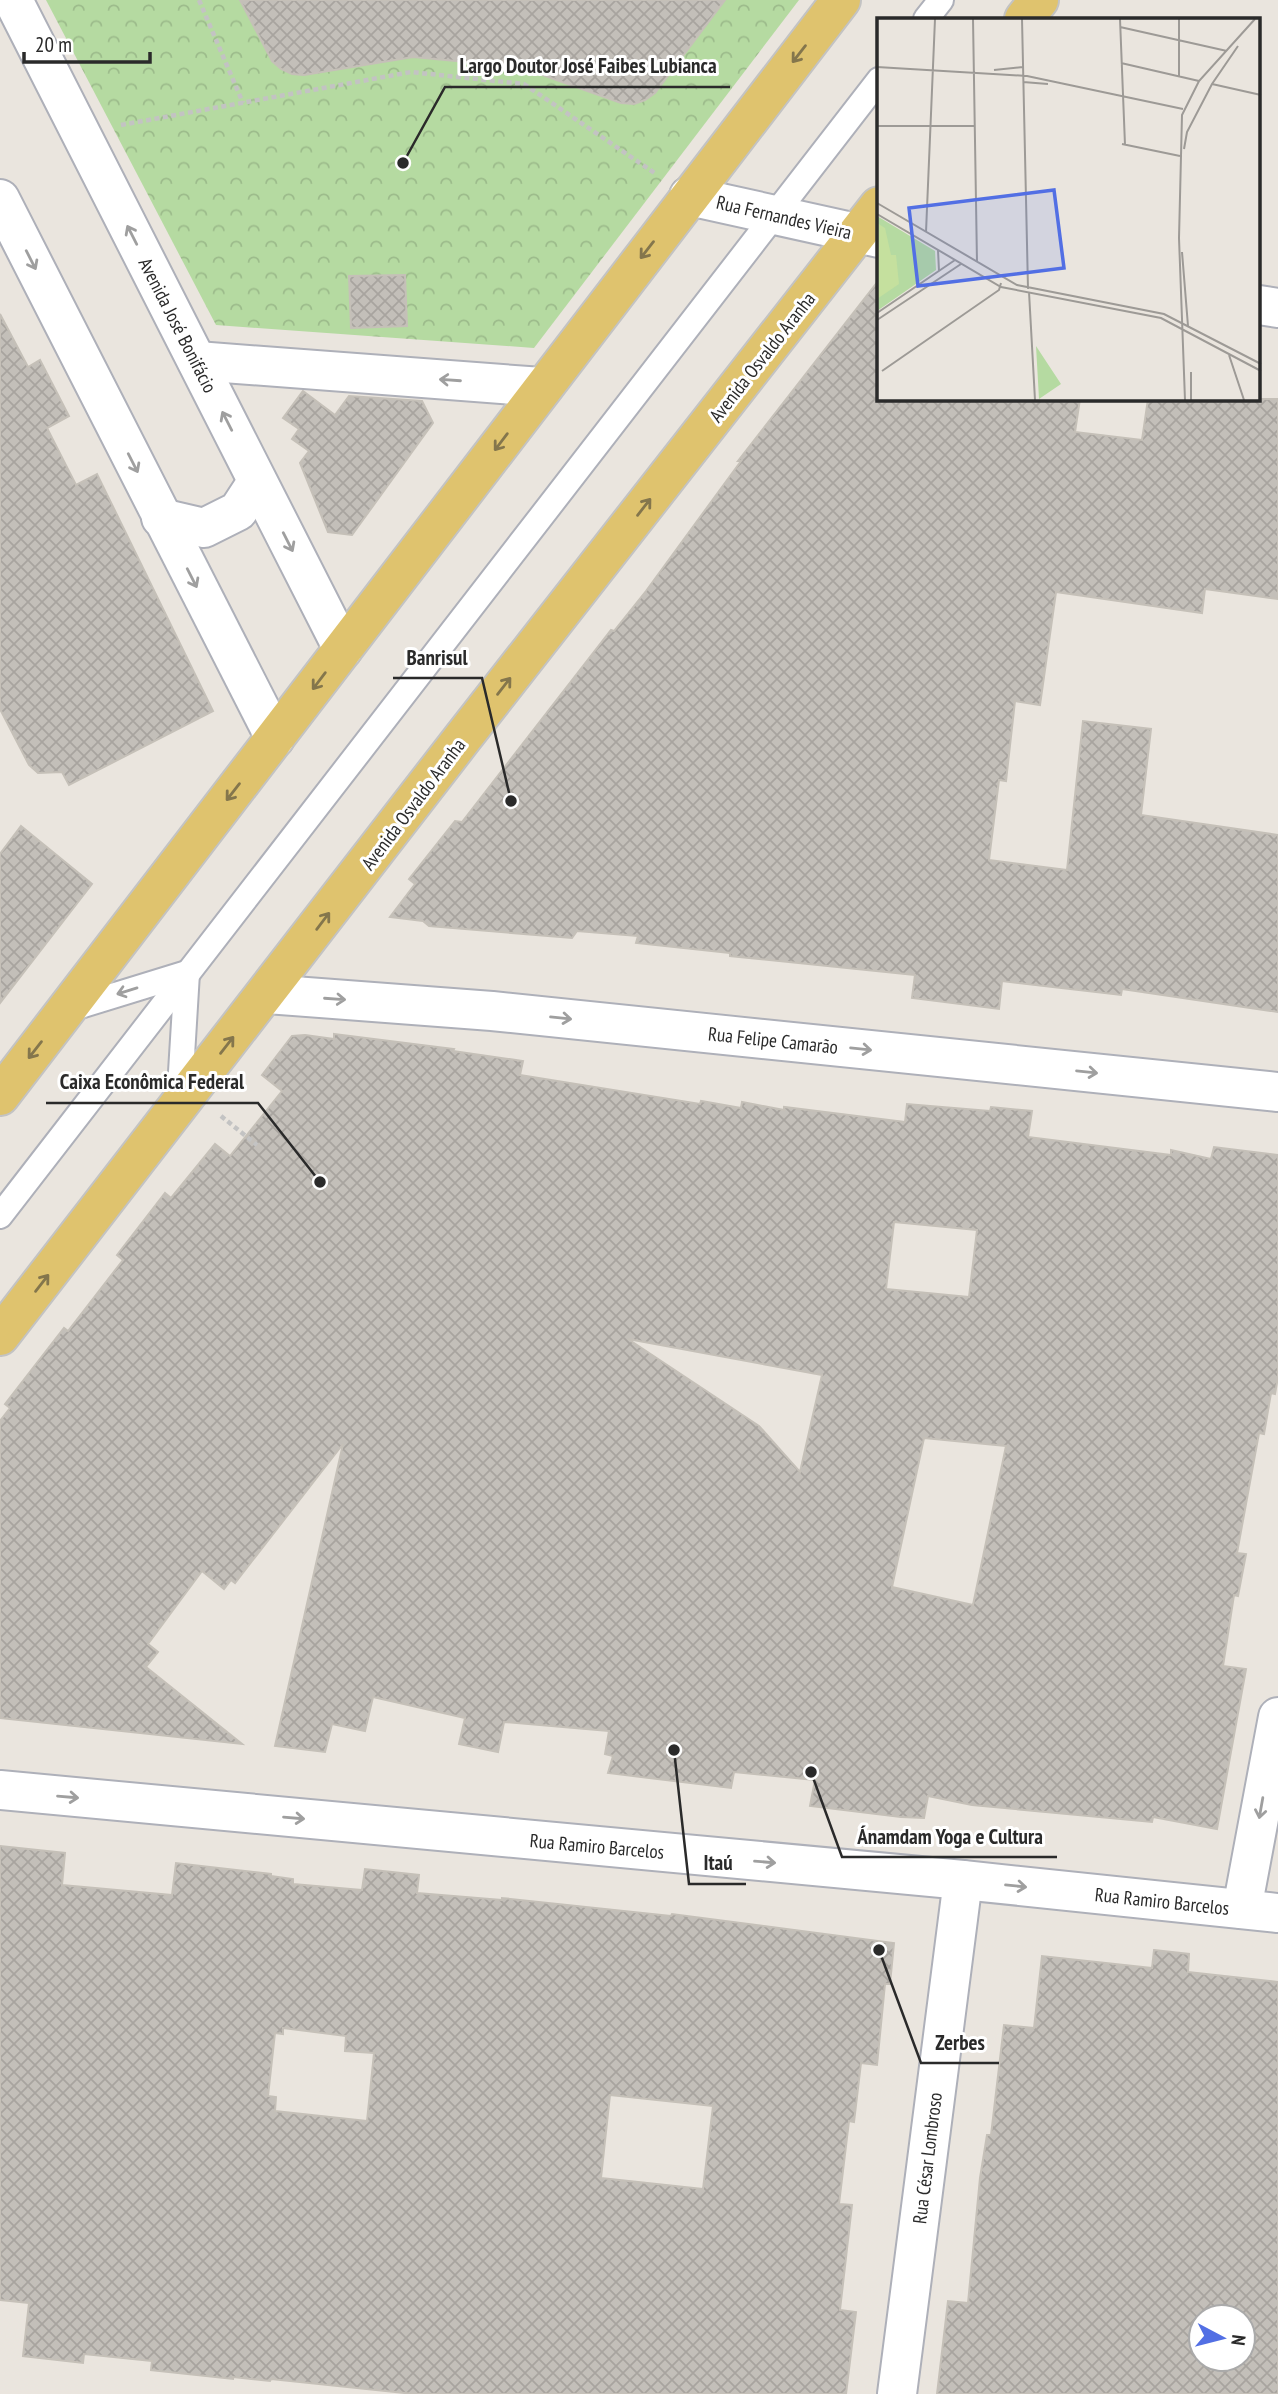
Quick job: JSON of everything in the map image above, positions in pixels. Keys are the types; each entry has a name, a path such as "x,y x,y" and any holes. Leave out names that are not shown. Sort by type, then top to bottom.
{"main road":[{"path":"0,1096 841,0"},
{"path":"1025,18 1039,0"},
{"name":"Avenida Osvaldo Aranha","path":"0,1336 267,995 453,751 872,226"}],"street":[{"name":"Avenida José Bonifácio","path":"13,0 343,649"},
{"name":"Rua Fernandes Vieira","path":"689,196 774,216 872,226"},
{"path":"0,199 275,738"},
{"path":"1260,305 1278,309"},
{"path":"197,361 542,387"},
{"path":"161,517 204,528 238,511 257,482"},
{"name":"Rua Felipe Camarão","path":"267,995 492,1011 1278,1092"},
{"path":"1260,1911 1278,1717"},
{"name":"Rua Ramiro Barcelos","path":"0,1790 963,1880 1260,1911"},
{"name":"Rua César Lombroso","path":"897,2394 963,1880"}],"lane":[{"path":"927,18 941,0"},
{"path":"0,1216 877,83"},
{"path":"66,1010 187,972"},
{"path":"179,1108 187,972"}],"path":[{"path":"199,0 243,103"},
{"path":"80,132 411,72 524,84 689,196"}],"green space":[{"path":"46,0 799,0 534,348 216,325"}],"building":[{"path":"240,0 725,0 655,93 634,104 621,103 520,67 413,57 304,75 292,74 272,61"},
{"path":"405,275 407,326 351,328 349,276"},
{"path":"877,283 877,401 1080,401 1075,432 1142,440 1148,401 1278,399 1278,599 1205,589 1202,613 1056,592 1040,705 1015,701 1006,781 999,780 989,860 1067,870 1083,721 1151,729 1141,815 1278,835 1278,1012 1122,989 1121,995 1002,981 999,1009 912,998 915,975 730,956 730,953 636,943 638,936 577,931 572,938 429,926 423,921 390,917 415,884 409,879 455,821 462,822 611,630 614,631 646,591 741,461 738,461"},
{"path":"0,314 28,367 40,360 69,416 47,428 76,485 97,474 213,711 69,785 62,772 38,773 29,765 0,709"},
{"path":"303,391 335,415 349,396 422,401 433,423 352,535 328,532 300,463 309,451 292,439 299,429 283,418"},
{"path":"21,826 92,884 0,1003 0,854"},
{"path":"334,1034 454,1049 453,1051 523,1061 520,1075 700,1104 701,1101 741,1108 742,1102 784,1110 784,1107 905,1122 907,1104 990,1111 991,1107 1032,1111 1028,1137 1171,1155 1171,1150 1211,1159 1214,1147 1278,1155 1278,1377 1275,1394 1271,1393 1264,1434 1259,1433 1237,1553 1246,1554 1238,1596 1234,1595 1223,1666 1246,1669 1217,1829 1153,1817 1152,1822 972,1805 928,1796 924,1818 810,1806 815,1780 734,1772 731,1788 608,1773 613,1756 605,1754 609,1731 504,1722 498,1752 459,1744 465,1718 373,1697 365,1731 332,1724 325,1752 275,1746 343,1444 235,1583 231,1580 224,1589 202,1571 148,1644 158,1652 146,1667 242,1744 0,1718 0,1421 10,1408 5,1404 64,1328 68,1331 123,1260 117,1255 165,1193 171,1198 215,1144 230,1156 282,1091 262,1075 292,1036 334,1039","holes":["894,1222 977,1230 969,1297 886,1289","628,1339 822,1375 800,1472 759,1426","924,1438 1006,1446 973,1605 892,1587"]},
{"path":"0,1846 65,1853 62,1885 172,1895 176,1863 271,1874 293,1879 293,1884 362,1890 365,1869 419,1875 417,1893 672,1914 894,1943 890,1984 885,1984 877,2065 861,2063 854,2122 849,2121 839,2204 852,2205 840,2310 856,2312 846,2394 414,2394 151,2370 152,2361 84,2354 83,2363 23,2356 29,2303 0,2300","holes":["283,2028 346,2036 345,2051 374,2053 367,2121 275,2111 276,2097 268,2096 275,2033 283,2034","610,2095 713,2106 703,2189 601,2178"]},
{"path":"1154,1950 1189,1954 1188,1972 1278,1982 1278,2394 937,2394 948,2301 968,2303 980,2178 987,2135 991,2135 1004,2025 1034,2028 1042,1956 1152,1968"}],"place":[{"name":"Largo Doutor José Faibes Lubianca","path":"403,163"},
{"name":"Banrisul","path":"511,801"},
{"name":"Caixa Econômica Federal","path":"320,1182"},
{"name":"Itaú","path":"674,1750"},
{"name":"Ánamdam Yoga e Cultura","path":"811,1772"},
{"name":"Zerbes","path":"879,1950"}]}
